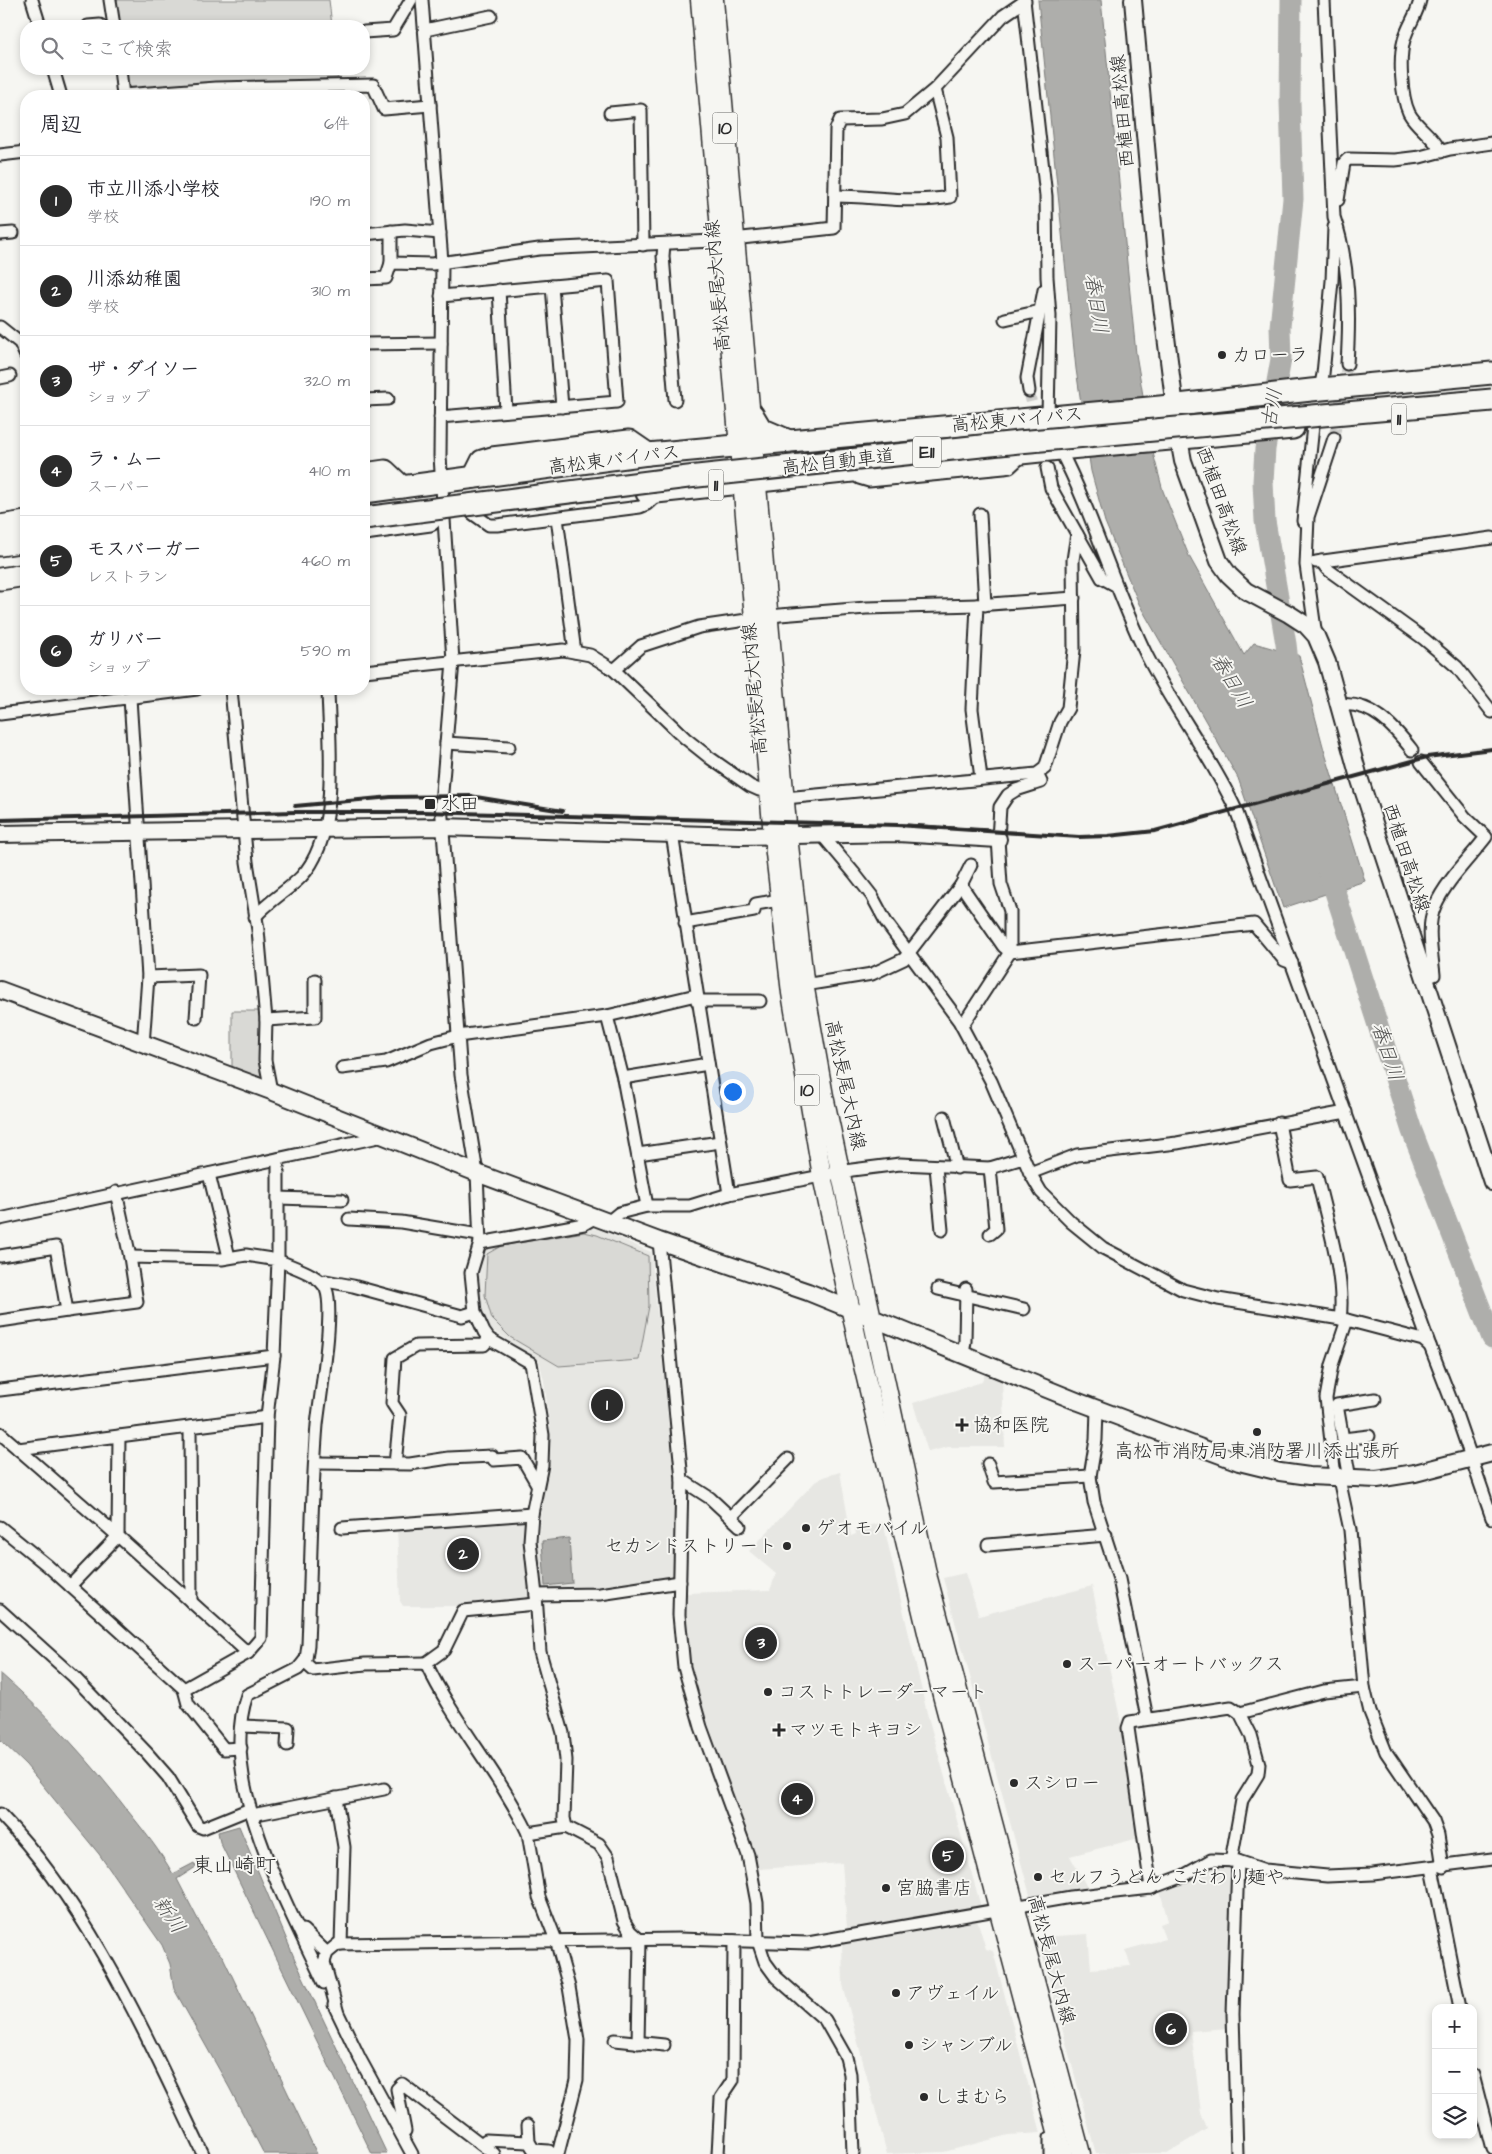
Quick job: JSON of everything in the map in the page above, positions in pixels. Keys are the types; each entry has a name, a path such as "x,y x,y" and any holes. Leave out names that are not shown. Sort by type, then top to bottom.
{"highway":[{"name":"高松東バイパス","path":"370,491 648,454 1167,406 1492,373"},
{"name":"高松自動車道","path":"370,503 685,466 1492,387"},
{"name":"高松自動車道","path":"370,517 678,479 990,445 1492,400"},
{"name":"高松東バイパス","path":"370,528 472,513 750,481 1064,449 1492,411"},
{"path":"752,414 762,429 790,441"},
{"path":"370,473 385,471 402,486"},
{"path":"370,539 391,536 411,522"},
{"path":"0,526 20,523"},
{"path":"0,545 20,542"},
{"path":"0,556 20,553"},
{"path":"0,569 20,566"},
{"path":"0,579 20,576"},
{"path":"0,592 20,589"}],"main road":[{"name":"高松長尾大内線","path":"700,0 728,239 752,414 747,446"},
{"name":"高松長尾大内線","path":"714,0 728,239 781,836 804,986 824,1096 842,1172 928,1578 1007,1908 1063,2154"},
{"name":"高松長尾大内線","path":"781,836 780,900 791,994 822,1176 851,1308 916,1592 1080,2154"}],"street":[{"path":"32,0 38,20"},
{"path":"110,0 113,20"},
{"path":"370,32 393,30 411,0"},
{"path":"422,0 442,262 441,481 453,661 441,804 458,1036 477,1173 480,1239 471,1273 475,1312 489,1339 531,1363 543,1435 542,1465 532,1514 530,1541 540,1652 563,1733 566,1760 564,1818 566,1827"},
{"name":"西植田高松線","path":"1132,0 1156,258 1167,406 1172,439 1183,462 1219,561 1229,575 1246,592 1311,631 1327,662 1358,774 1492,1182"},
{"path":"1315,390 1323,374 1332,282 1334,217 1331,107 1324,0"},
{"path":"1420,0 1418,10 1404,40 1403,96 1410,114 1436,142 1441,152"},
{"path":"391,263 432,264 539,249 664,244 834,228 836,129 840,120 882,119 905,114 935,89 1003,16 1025,1 1046,196 1047,277 1055,416"},
{"path":"425,30 491,16"},
{"path":"55,75 59,90"},
{"path":"121,75 122,90"},
{"path":"262,90 373,85 384,109 430,105"},
{"path":"835,196 873,196 928,201 950,197 947,137 935,89"},
{"path":"610,114 641,110 644,245"},
{"path":"1333,203 1338,202 1344,163 1348,159 1395,160 1492,143"},
{"path":"0,155 20,153"},
{"path":"1334,217 1341,239 1350,321 1347,364"},
{"path":"370,233 391,231 440,233"},
{"path":"370,279 386,278 391,263 391,231"},
{"path":"0,234 13,233"},
{"path":"664,244 663,256 675,400"},
{"path":"1029,391 1027,378 1047,277"},
{"path":"440,418 617,402 608,281 441,296"},
{"path":"552,286 562,408"},
{"path":"499,290 506,411"},
{"path":"1005,319 1040,311"},
{"path":"0,327 20,343"},
{"path":"370,344 441,343"},
{"path":"370,400 388,399"},
{"path":"1306,548 1303,514 1309,426"},
{"path":"1311,631 1306,565 1308,518 1334,438"},
{"path":"1064,449 1115,585 1167,694 1222,779 1236,810 1430,1346 1453,1405 1480,1456 1492,1518"},
{"path":"1047,468 1052,488 1102,578 1115,585"},
{"path":"472,513 489,525 497,525 640,507 651,502 661,491"},
{"path":"980,514 981,605 972,709 981,778"},
{"path":"557,518 575,652"},
{"path":"370,669 554,650 590,655 614,670 685,738 710,758 759,790 778,794 1038,774 1045,768 1060,722 1068,708 1074,650 1073,560 1077,534"},
{"path":"1306,565 1321,561 1492,538"},
{"path":"1321,561 1334,575 1424,639 1457,667 1492,712"},
{"path":"614,670 641,646 667,636 700,627 763,618 866,608 981,605 1074,598"},
{"path":"0,714 153,695"},
{"path":"232,695 244,829 266,1020 265,1060 271,1091"},
{"path":"255,917 279,894 301,877 315,855 324,828 329,792 328,695"},
{"path":"130,698 137,833 148,977 143,1044"},
{"path":"1339,705 1348,704 1378,714 1394,728 1412,750"},
{"path":"446,743 509,747"},
{"path":"1421,762 1465,817 1489,839 1435,906 1431,921 1430,944 1434,975 1424,979"},
{"path":"962,1026 1010,952 1010,911 1001,884 998,839 1000,807 1003,801 1016,790 1042,782 1038,774"},
{"path":"0,834 442,827 781,836 898,833 998,839"},
{"path":"672,834 729,1194"},
{"path":"822,834 872,896 886,922 962,1026 991,1081 1030,1173 1042,1192 1071,1222 1103,1248 1183,1290 1218,1299 1343,1319 1422,1340 1430,1346"},
{"path":"804,986 872,974 904,959 907,952 961,885 971,865"},
{"path":"961,885 1003,946 1010,952 1254,924 1284,960 1292,963"},
{"path":"685,923 754,911 756,904 780,900"},
{"path":"148,977 199,976 196,1018"},
{"path":"266,1020 315,1017 316,980"},
{"path":"0,990 271,1091 477,1173 602,1220 851,1308 1097,1409 1239,1462 1280,1472 1344,1479 1398,1476 1480,1456"},
{"path":"342,1068 386,1062 431,1044 458,1036 607,1016 697,998 760,1001"},
{"path":"607,1016 623,1078 647,1206"},
{"path":"623,1078 708,1064"},
{"path":"1030,1173 1077,1155 1177,1143 1346,1112"},
{"path":"944,1117 957,1168"},
{"path":"1279,1123 1290,1180 1317,1177 1343,1302 1343,1319 1326,1398 1334,1468 1344,1479"},
{"path":"0,1219 116,1192 385,1135"},
{"path":"638,1154 720,1142"},
{"path":"184,1689 248,1653 261,1638 268,1417 274,1356 278,1260 278,1158"},
{"path":"349,1219 401,1222 480,1239 584,1224 647,1206 690,1206 729,1194 842,1172 900,1164 990,1168 1023,1158"},
{"path":"936,1167 942,1230"},
{"path":"990,1168 996,1229 990,1234"},
{"path":"208,1174 229,1257"},
{"path":"0,1321 136,1302 130,1257 116,1192"},
{"path":"278,1198 342,1200"},
{"path":"659,1241 682,1480 679,1615 684,1668 701,1727 748,1855 757,1902 758,1941 769,1968 825,2020 846,2057 850,2074 853,2154"},
{"path":"0,1256 56,1247 67,1311"},
{"path":"130,1257 222,1259 246,1255 278,1260 322,1283 326,1288 329,1318 316,1463 308,1645 304,1662 298,1669 247,1696 242,1709 241,1748 244,1788 280,1889 296,1924 360,2059 412,2154"},
{"path":"322,1283 331,1282 353,1286 462,1316 475,1312"},
{"path":"938,1289 966,1293 1024,1309"},
{"path":"963,1355 966,1293"},
{"path":"395,1464 400,1415 392,1403 396,1358 416,1346 484,1345 489,1339"},
{"path":"0,1390 274,1356"},
{"path":"1375,1399 1337,1405 1343,1439 1344,1479 1364,1687 1370,1712 1386,1752 1432,1821 1438,1835 1437,1867 1459,2004"},
{"path":"1097,1409 1096,1440 1090,1476 1094,1502 1119,1579 1147,1718"},
{"path":"18,1449 268,1417"},
{"path":"190,1427 191,1602"},
{"path":"0,1432 248,1653"},
{"path":"70,1586 118,1536 120,1436"},
{"path":"1343,1439 1369,1436"},
{"path":"316,1463 410,1464 449,1458 492,1456 494,1460 522,1458 538,1484"},
{"path":"731,1517 788,1459"},
{"path":"988,1464 994,1482 1090,1476"},
{"path":"682,1480 710,1498 740,1526"},
{"path":"342,1528 532,1514"},
{"path":"0,1528 70,1586 184,1689 188,1704 224,1749 241,1748"},
{"path":"988,1545 1106,1535"},
{"path":"304,1662 313,1670 365,1664 426,1662 444,1650 463,1611 536,1599 600,1594 680,1582"},
{"path":"0,1610 74,1677 147,1753 168,1777 198,1826 203,1828 251,1812 384,1789"},
{"path":"426,1662 463,1730 513,1803 528,1833 539,1897 556,1940 569,1987 578,2040 578,2080 558,2154"},
{"path":"1240,1713 1324,1690 1364,1687"},
{"path":"1151,1888 1128,1728 1130,1722 1147,1718 1191,1715 1231,1707 1240,1713 1252,1734 1259,1764 1258,1774 1242,1800 1234,1861 1233,2014 1237,2154"},
{"path":"242,1726 288,1728 287,1745"},
{"path":"336,1798 344,1847 341,1944"},
{"path":"0,1814 19,1834 84,1922 142,2028 203,2154"},
{"path":"528,1833 566,1827 599,1844 608,1857 624,1921 630,1931 640,1940 638,2043"},
{"path":"337,2010 324,1962 330,1948 341,1944 556,1940 808,1943 1071,1897 1151,1888 1183,1876 1211,1860 1234,1861 1265,1870 1294,1875 1373,1874 1492,1859"},
{"path":"296,1924 327,1953"},
{"path":"718,2154 721,2098 733,2080 734,1941"},
{"path":"615,2040 664,2045"},
{"path":"406,2140 397,2089 402,2084 494,2154"},
{"path":"1477,2091 1492,2149"},
{"path":"528,2124 529,2142 534,2150 549,2151 552,2154"},
{"path":"1050,2154 1050,2138 1058,2135"},
{"path":"480,2144 486,2140 529,2142"}],"shaded area":[{"path":"107,0 329,0 331,20 109,20"},
{"path":"119,75 338,75 338,78 154,90 123,90"},
{"path":"232,1011 262,1011 266,1082 232,1070"},
{"path":"585,1228 598,1229 651,1252 677,1503 674,1505 674,1529 678,1530 676,1579 599,1590 541,1590 538,1548 542,1496 550,1468 550,1429 544,1381 539,1360 492,1330 485,1321 480,1303 479,1277 485,1252 491,1244"},
{"path":"584,1232 597,1235 648,1256 649,1306 639,1360 559,1366 510,1337 492,1319 485,1295 487,1254 501,1246"},
{"name":"協和医院","path":"985,1374 1002,1380 1005,1447 948,1447 928,1452 913,1403 982,1382"},
{"path":"840,1472 851,1536 856,1534 855,1529 883,1522 927,1713 981,1907 847,1928 842,1863 759,1869 697,1691 689,1652 686,1593 770,1590 776,1574 749,1551 815,1482 823,1477"},
{"path":"529,1519 531,1599 461,1606 403,1606 400,1601 397,1527"},
{"path":"965,1573 979,1616 1092,1586 1121,1723 1139,1838 1070,1856 1088,1889 1031,1899 943,1578"},
{"path":"1216,1864 1231,1865 1233,1867 1228,2028 1191,2031 1201,2113 1207,2129 1167,2153 1096,2154 1041,1950 1040,1937 1088,1934 1091,1969 1131,1966 1125,1950 1165,1939 1160,1924 1168,1921 1160,1891 1179,1886"},
{"path":"977,1919 986,1949 993,1951 1041,2133 1008,2135 944,2152 887,2154 843,1985 842,1942"}],"water":[{"path":"1038,0 1101,0 1136,354 1152,449 1163,491 1189,556 1244,655 1254,643 1299,656 1324,750 1365,881 1283,908 1238,778 1139,604 1105,522 1091,471 1076,369"},
{"path":"569,1538 572,1583 545,1586 542,1541"},
{"name":"新川","path":"0,1673 51,1721 114,1792 163,1857 173,1874 194,1863 196,1867 177,1879 210,1943 223,1957 317,2154 264,2154 174,1989 170,1964 162,1945 99,1854 26,1765 0,1740"},
{"path":"239,1826 296,1962 387,2154 372,2154 220,1842 218,1832"}],"waterway":[{"name":"古川","path":"1290,680 1286,644 1265,521 1263,482 1265,449 1281,359 1280,327 1293,199 1290,102 1291,0"},
{"name":"春日川","path":"1326,864 1412,1131 1492,1338"}],"tunnel":[{"path":"1334,438 1347,364"},
{"path":"1029,391 1041,445"}],"railway":[{"path":"0,820 295,812 423,812 897,825 1079,837 1108,836 1155,831 1427,757 1492,749"},
{"path":"295,806 391,797 470,796 563,811"}],"place":[{"name":"カローラ","path":"1222,355"},
{"name":"水田","path":"430,804"},
{"name":"市立川添小学校","path":"607,1405"},
{"name":"協和医院","path":"962,1425"},
{"name":"高松市消防局東消防署川添出張所","path":"1257,1432"},
{"name":"ゲオモバイル","path":"806,1528"},
{"name":"セカンドストリート","path":"787,1546"},
{"name":"川添幼稚園","path":"463,1554"},
{"name":"ザ・ダイソー","path":"761,1643"},
{"name":"スーパーオートバックス","path":"1067,1664"},
{"name":"コストトレーダーマート","path":"768,1692"},
{"name":"マツモトキヨシ","path":"779,1730"},
{"name":"スシロー","path":"1014,1783"},
{"name":"ラ・ムー","path":"797,1799"},
{"name":"モスバーガー","path":"948,1856"},
{"name":"セルフうどん こだわり麺や","path":"1038,1877"},
{"name":"宮脇書店","path":"886,1888"},
{"name":"アヴェイル","path":"896,1993"},
{"name":"ガリバー","path":"1171,2029"},
{"name":"シャンブル","path":"909,2045"},
{"name":"しまむら","path":"924,2097"}],"district":[{"name":"東山崎町","path":"234,1865"}]}
